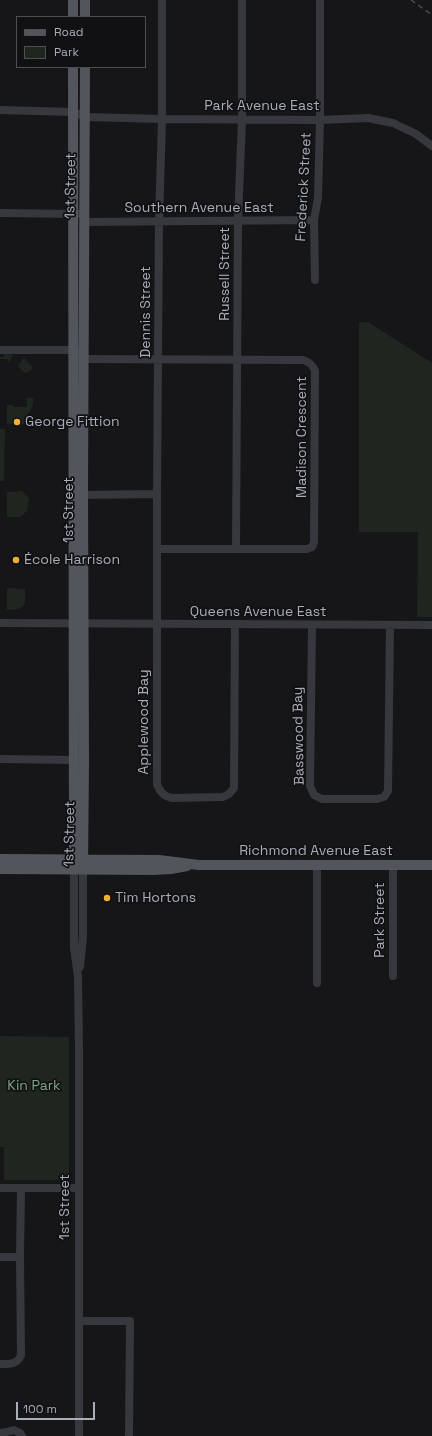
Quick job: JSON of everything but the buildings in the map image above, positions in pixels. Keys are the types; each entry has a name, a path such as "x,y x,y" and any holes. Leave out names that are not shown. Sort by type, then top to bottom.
{"main road":[{"path":"73,0 73,16"},
{"path":"85,0 85,16"},
{"name":"1st Street","path":"73,68 73,112 81,216 84,354 78,495"},
{"name":"1st Street","path":"79,864 84,763 79,624 78,495 73,354 86,117 85,68"},
{"name":"1st Street","path":"79,624 74,760 79,864"},
{"path":"0,859 79,864"},
{"name":"Richmond Avenue East","path":"79,864 160,860 199,865 432,865"},
{"path":"0,869 79,864"}],"street":[{"name":"Dennis Street","path":"158,624 157,494 159,221 162,119 162,0"},
{"name":"Russell Street","path":"236,549 238,220 242,119 242,0"},
{"name":"Frederick Street","path":"315,280 314,220 318,198 320,120 320,0"},
{"name":"Park Avenue East","path":"0,110 73,112 86,117 162,119 320,120 368,118 393,124 416,134 432,146"},
{"name":"Southern Avenue East","path":"0,213 159,221 314,220"},
{"name":"Madison Crescent","path":"0,350 159,359 303,360 309,361 314,366 314,542 312,547 307,549 157,549"},
{"path":"78,495 157,494"},
{"name":"Queens Avenue East","path":"0,623 432,625"},
{"name":"Applewood Bay","path":"158,624 157,784 160,791 165,796 172,798 223,797 229,794 234,788 235,624"},
{"name":"Basswood Bay","path":"312,625 310,786 314,795 322,799 377,799 384,796 388,791 390,626"},
{"path":"0,759 74,760 84,763"},
{"name":"1st Street","path":"79,864 74,948 78,977 80,1321 79,1436"},
{"path":"317,865 317,983"},
{"name":"Park Street","path":"393,865 393,976"},
{"path":"0,1188 79,1188"},
{"path":"0,1364 13,1364 19,1360 21,1355 21,1188"},
{"path":"0,1257 20,1257"},
{"path":"80,1321 130,1321 129,1436"},
{"path":"0,1433 14,1430 22,1436"}],"green space":[{"path":"359,322 368,322 432,363 432,617 417,617 418,532 359,532"},
{"path":"4,354 13,355 9,364 8,359 0,359 0,357 4,357"},
{"path":"24,358 32,366 32,369 27,373 23,372 18,366"},
{"path":"27,398 33,398 33,405 30,412 28,412 28,418 32,420 33,418 33,425 7,424 7,405 13,405 13,407 27,407"},
{"path":"0,429 5,429 4,481 0,481"},
{"path":"22,491 29,498 27,511 20,517 7,517 7,492"},
{"path":"7,588 25,589 25,603 23,606 18,609 7,610"},
{"name":"Kin Park","path":"0,1036 69,1037 69,1180 4,1180 4,1147 0,1147"}],"railway":[{"path":"411,0 432,15"}],"place":[{"name":"George Fittion","path":"17,422"},
{"name":"École Harrison","path":"16,560"},
{"name":"Tim Hortons","path":"107,898"}]}
